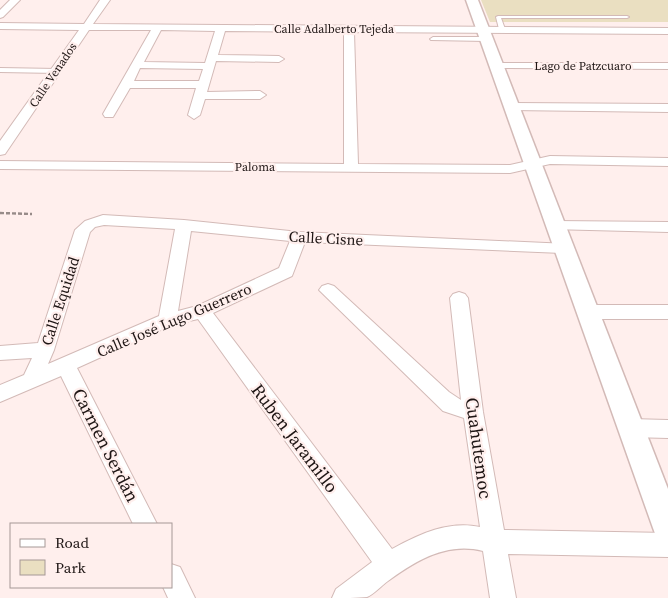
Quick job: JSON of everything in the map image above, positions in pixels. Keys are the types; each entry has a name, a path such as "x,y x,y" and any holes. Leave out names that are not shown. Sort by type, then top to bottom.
{"street":[{"path":"0,15 15,0"},
{"name":"Calle Venados","path":"0,150 105,0"},
{"path":"472,0 491,33 497,66 514,107 562,248 588,312 668,528"},
{"name":"Calle Adalberto Tejeda","path":"0,26 349,28 491,33 668,31"},
{"path":"109,114 158,27"},
{"path":"194,115 221,28"},
{"path":"349,28 351,168"},
{"path":"138,65 278,59"},
{"name":"Lago de Patzcuaro","path":"497,66 668,66"},
{"path":"127,84 260,96"},
{"path":"514,107 668,108"},
{"name":"Paloma","path":"0,165 510,169 550,160 668,162"},
{"name":"Calle Cisne","path":"90,224 103,220 184,225 299,237 562,248"},
{"name":"Calle Equidad","path":"32,379 45,350 83,230 90,224"},
{"path":"167,320 184,225"},
{"path":"555,226 668,227"},
{"name":"Calle José Lugo Guerrero","path":"0,394 167,320 202,312 286,272 299,237"},
{"path":"328,290 450,405 473,412"},
{"name":"Cuahutemoc","path":"459,298 473,412 503,598"},
{"name":"Ruben Jaramillo","path":"202,312 389,565"},
{"path":"588,312 668,312"},
{"path":"0,353 45,350"},
{"name":"Carmen Serdán","path":"66,366 144,523"},
{"path":"630,428 668,429"},
{"path":"345,598 389,565 435,540 466,536 493,542 668,545"},
{"path":"172,578 182,598"}],"lane":[{"path":"433,40 491,33 498,17 627,17"},
{"path":"0,70 57,71"}],"path":[{"path":"0,213 32,214"}],"green space":[{"path":"481,0 668,0 668,22 490,22"}]}
